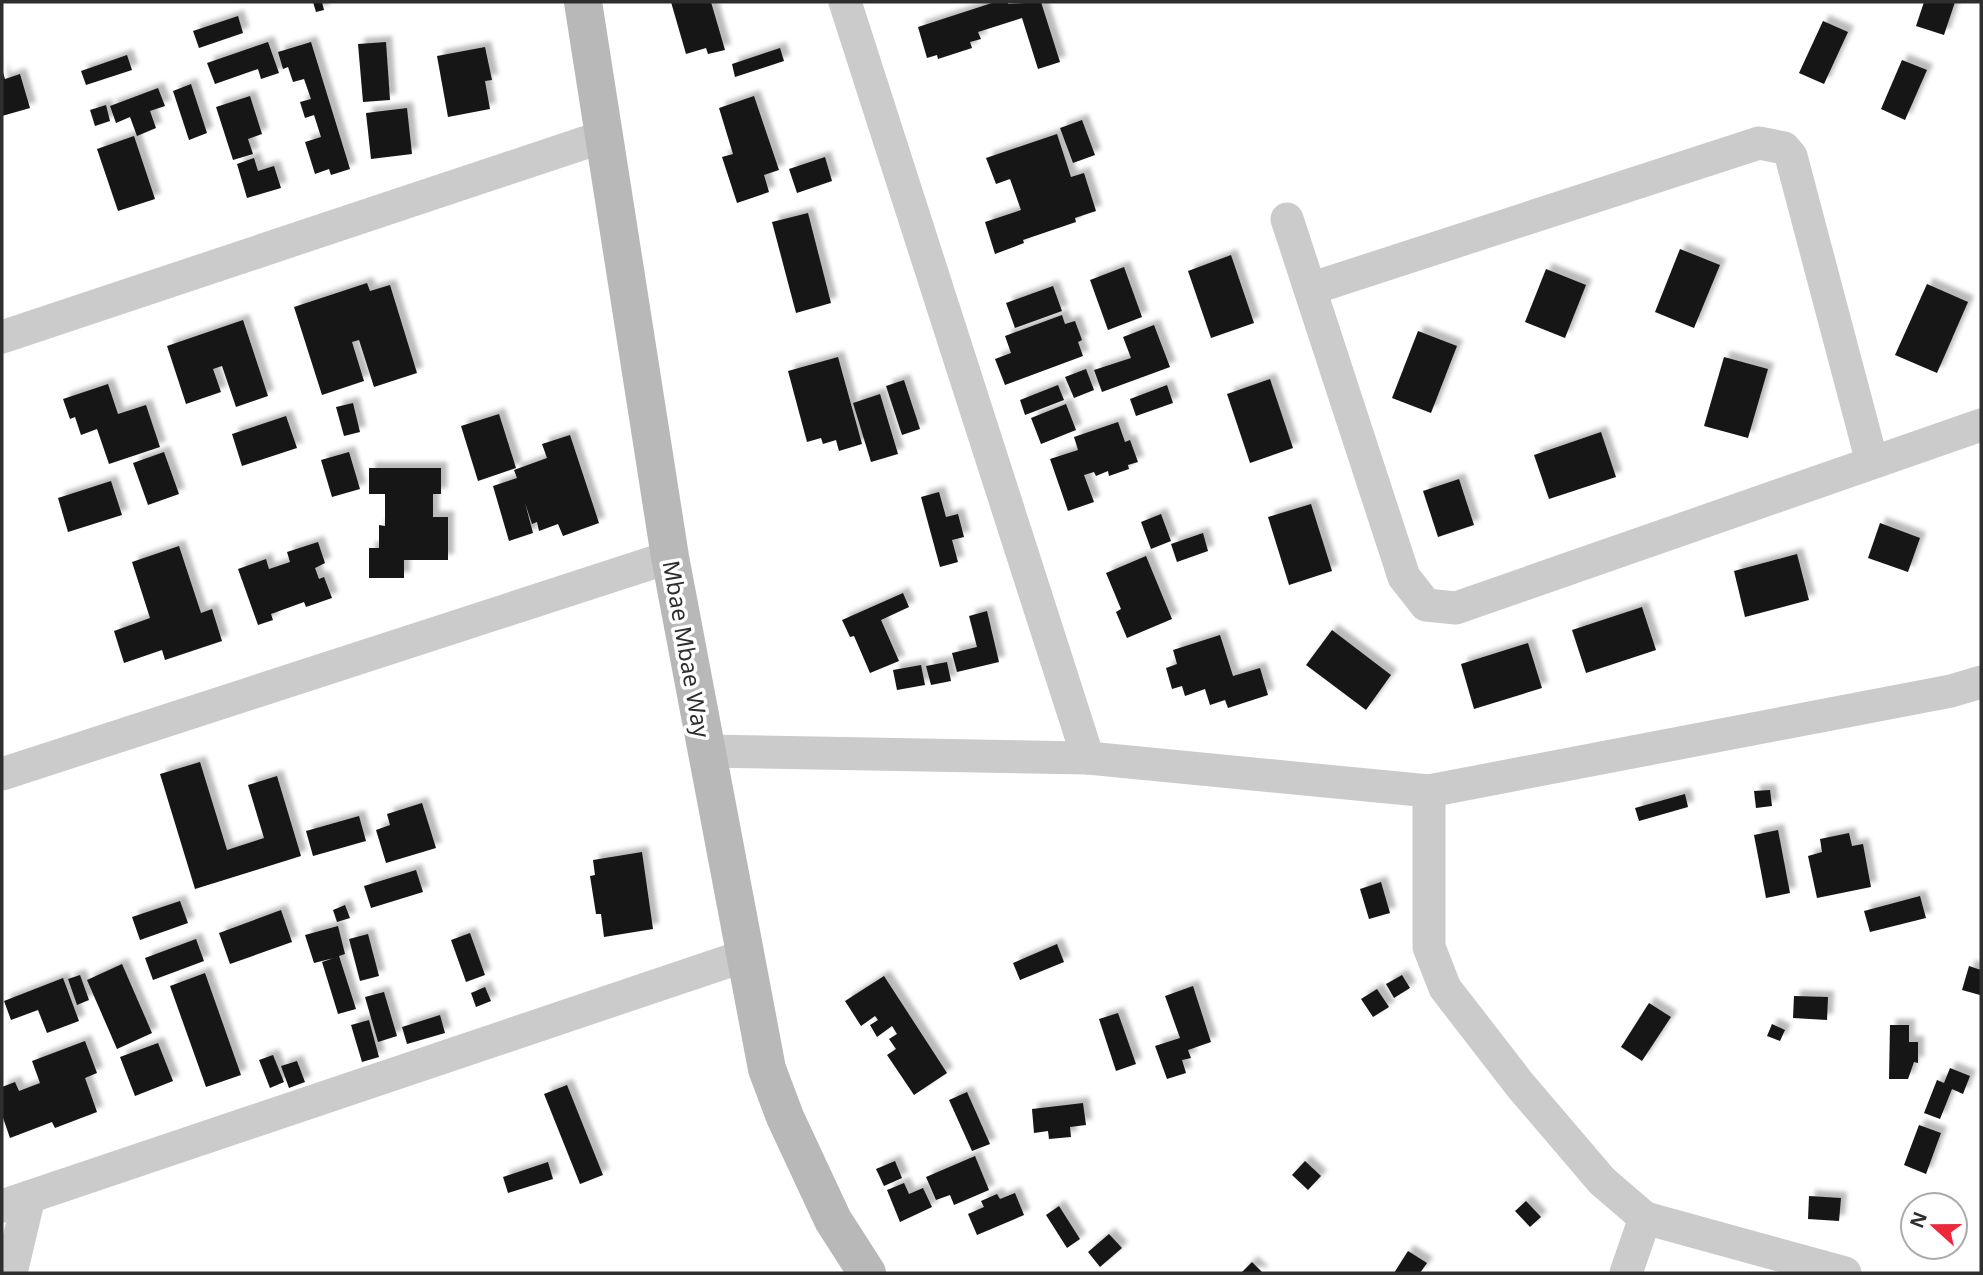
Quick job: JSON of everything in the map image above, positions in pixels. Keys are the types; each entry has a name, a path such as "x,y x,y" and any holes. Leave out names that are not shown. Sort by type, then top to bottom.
{"street":[{"name":"Mbae Mbae Way","path":"583,2 670,556 767,1069 785,1117 833,1220 867,1273"},
{"path":"845,2 1088,758"},
{"path":"2,337 605,136"},
{"path":"1310,289 1759,143 1772,145 1784,149 1791,156 1872,462"},
{"path":"1287,219 1404,577 1426,605 1456,608 1981,425"},
{"path":"2,774 670,556"},
{"path":"705,751 1088,758 1429,791 1951,691 1981,682"},
{"path":"1429,791 1429,947 1445,988 1520,1085 1602,1181 1644,1218 1845,1273"},
{"path":"11,1273 11,1196 744,956"},
{"path":"1626,1273 1644,1218"}],"building":[{"path":"313,2 322,2 324,10 316,12"},
{"path":"671,2 711,2 725,50 708,54 706,48 686,54"},
{"path":"995,2 1041,2 1060,62 1038,69 1022,18 978,32 981,39 970,42 972,48 938,59 937,55 927,58 918,27"},
{"path":"1924,2 1955,2 1944,35 1916,26"},
{"path":"238,16 243,33 199,48 193,31"},
{"path":"1823,21 1848,32 1824,84 1799,73"},
{"path":"268,42 279,73 261,79 258,69 215,84 207,63"},
{"path":"311,42 350,169 331,175 329,169 315,174 305,142 321,137 314,115 305,118 300,102 311,99 304,79 293,82 288,67 283,69 278,52"},
{"path":"386,42 390,100 363,102 358,44"},
{"path":"485,47 492,80 485,81 490,109 448,117 437,56"},
{"path":"780,48 784,61 735,77 732,64"},
{"path":"127,55 132,70 86,85 81,71"},
{"path":"1902,60 1927,70 1905,120 1881,109"},
{"path":"2,69 5,79 20,74 30,108 2,116"},
{"path":"191,84 207,133 189,140 173,91"},
{"path":"158,88 165,106 150,111 156,128 137,136 130,117 116,123 110,106"},
{"path":"250,96 262,134 248,139 253,154 233,160 216,107"},
{"path":"754,96 779,170 764,175 769,192 737,203 722,157 733,154 719,108"},
{"path":"106,105 110,121 95,126 90,110"},
{"path":"407,108 412,154 371,159 366,113"},
{"path":"1082,120 1095,155 1073,163 1060,128"},
{"path":"1057,134 1071,177 1084,173 1096,211 1075,218 1076,222 1023,240 1024,243 995,254 985,222 1021,210 1010,179 996,184 986,158"},
{"path":"134,136 155,199 118,211 97,149"},
{"path":"825,157 832,181 797,193 789,169"},
{"path":"254,158 258,171 274,166 281,188 247,198 237,164"},
{"path":"808,213 831,303 796,313 772,222"},
{"path":"1680,249 1720,265 1694,328 1655,312"},
{"path":"1231,255 1254,323 1211,338 1188,271"},
{"path":"1124,267 1142,317 1108,330 1090,280"},
{"path":"1546,269 1586,285 1565,338 1525,322"},
{"path":"367,283 370,291 390,285 417,373 374,387 359,340 352,342 364,381 322,395 294,307"},
{"path":"1927,284 1968,302 1937,373 1895,355"},
{"path":"1053,286 1062,311 1015,328 1006,303"},
{"path":"1062,315 1065,324 1075,321 1082,340 1078,342 1083,356 1005,385 995,359 1011,353 1005,336"},
{"path":"243,320 268,396 236,407 222,366 213,369 221,392 186,404 167,346"},
{"path":"1154,325 1170,367 1102,392 1094,370 1131,358 1123,337"},
{"path":"1418,331 1457,346 1431,413 1392,398"},
{"path":"838,357 862,444 839,451 836,440 823,444 821,438 807,442 788,371"},
{"path":"1724,357 1768,369 1748,438 1704,426"},
{"path":"1086,369 1094,390 1074,398 1065,377"},
{"path":"1270,379 1293,448 1250,463 1227,394"},
{"path":"904,380 920,429 902,435 886,386"},
{"path":"108,384 118,414 146,405 160,447 109,464 97,429 81,435 75,417 70,419 63,399"},
{"path":"1058,385 1064,400 1025,415 1020,400"},
{"path":"1167,385 1173,403 1136,416 1130,399"},
{"path":"880,394 898,454 871,462 853,403"},
{"path":"353,403 360,432 344,436 336,407"},
{"path":"1066,404 1076,430 1041,444 1031,418"},
{"path":"499,414 516,468 478,481 461,426"},
{"path":"286,416 297,448 242,466 232,434"},
{"path":"1118,422 1125,442 1130,440 1138,462 1128,465 1129,469 1109,476 1108,471 1096,476 1094,472 1084,475 1094,502 1068,511 1050,459 1078,450 1074,437"},
{"path":"1601,432 1616,477 1549,499 1534,455"},
{"path":"570,435 599,523 563,536 558,524 539,531 537,522 532,524 525,503 533,533 509,541 493,486 517,478 514,470 547,458 542,444"},
{"path":"164,452 179,494 148,505 133,463"},
{"path":"349,452 360,489 332,497 321,460"},
{"path":"369,468 441,468 441,494 433,494 433,517 448,517 448,560 404,560 404,578 369,578 369,548 379,548 379,525 385,526 385,494 369,494"},
{"path":"1459,479 1474,525 1438,537 1423,491"},
{"path":"111,481 122,515 68,532 58,498"},
{"path":"939,492 946,517 958,514 964,537 952,540 958,562 940,567 921,497"},
{"path":"1311,504 1332,571 1289,585 1268,517"},
{"path":"1161,514 1171,541 1151,549 1141,522"},
{"path":"1880,523 1920,538 1908,572 1868,558"},
{"path":"1203,533 1208,551 1177,562 1171,544"},
{"path":"318,542 325,563 315,568 319,579 324,577 332,598 306,607 304,602 271,614 273,620 258,625 238,569 266,559 269,569 290,562 287,552"},
{"path":"179,546 201,613 212,609 222,641 165,660 162,650 124,663 114,631 150,618 132,562"},
{"path":"1797,554 1809,600 1745,617 1734,571"},
{"path":"1146,556 1172,619 1127,638 1116,612 1121,609 1106,573"},
{"path":"903,593 909,607 881,620 899,661 870,673 854,636 850,637 842,620"},
{"path":"1642,607 1656,650 1586,673 1572,630"},
{"path":"987,611 999,662 957,672 952,653 977,647 969,616"},
{"path":"1332,630 1391,675 1366,710 1306,665"},
{"path":"1220,635 1233,676 1260,668 1268,695 1228,708 1225,700 1210,705 1205,689 1185,696 1182,686 1172,689 1166,668 1177,664 1173,650"},
{"path":"1528,643 1542,688 1474,709 1461,664"},
{"path":"947,662 951,681 931,685 926,666"},
{"path":"921,665 925,685 897,690 893,670"},
{"path":"200,762 227,850 264,838 248,785 277,776 301,856 195,889 160,774"},
{"path":"1770,790 1772,806 1756,808 1754,791"},
{"path":"1685,794 1688,807 1639,821 1635,808"},
{"path":"422,803 436,848 386,863 376,830 390,825 387,814"},
{"path":"359,816 366,841 313,856 306,831"},
{"path":"1778,830 1790,893 1766,898 1754,835"},
{"path":"1849,833 1852,846 1863,844 1871,887 1817,898 1808,856 1822,852 1820,839"},
{"path":"642,852 653,929 604,937 601,914 596,914 590,876 595,875 593,860"},
{"path":"416,870 423,892 371,908 364,886"},
{"path":"1381,882 1390,913 1369,919 1360,889"},
{"path":"1920,896 1926,918 1870,932 1864,911"},
{"path":"180,901 188,923 140,940 132,917"},
{"path":"345,905 350,918 337,922 333,910"},
{"path":"281,910 292,942 230,964 219,933"},
{"path":"338,926 345,954 339,956 356,1009 338,1014 322,962 334,958 314,963 305,935"},
{"path":"470,933 485,975 466,982 451,940"},
{"path":"368,934 379,976 360,981 349,939"},
{"path":"196,939 204,961 153,980 145,958"},
{"path":"1057,944 1064,962 1020,980 1013,963"},
{"path":"122,964 152,1033 117,1049 87,980"},
{"path":"1969,966 1981,970 1980,995 1962,990"},
{"path":"205,973 241,1075 206,1087 170,986"},
{"path":"80,975 89,1000 77,1005 68,979"},
{"path":"1402,975 1410,988 1394,998 1386,984"},
{"path":"884,976 947,1073 914,1095 887,1055 896,1049 889,1039 897,1034 892,1026 877,1037 870,1025 878,1020 875,1016 861,1026 845,1001"},
{"path":"63,978 79,1021 47,1033 38,1010 11,1020 4,1001"},
{"path":"1193,986 1211,1042 1188,1050 1191,1058 1182,1060 1186,1073 1167,1079 1155,1046 1180,1038 1165,996"},
{"path":"485,987 491,1001 476,1007 471,993"},
{"path":"1377,989 1389,1007 1373,1017 1361,999"},
{"path":"384,992 397,1036 378,1042 365,997"},
{"path":"1794,996 1828,997 1827,1020 1793,1018"},
{"path":"1649,1003 1671,1017 1642,1061 1621,1047"},
{"path":"1118,1013 1136,1064 1116,1071 1099,1019"},
{"path":"440,1015 445,1033 407,1044 402,1027"},
{"path":"369,1020 379,1057 362,1062 351,1025"},
{"path":"1772,1024 1785,1030 1780,1041 1767,1036"},
{"path":"1890,1025 1909,1025 1909,1042 1918,1042 1918,1063 1914,1062 1908,1079 1889,1079"},
{"path":"85,1041 97,1073 85,1078 97,1112 55,1128 52,1122 10,1138 2,1115 2,1087 15,1082 19,1091 40,1083 32,1061"},
{"path":"158,1043 173,1081 135,1096 120,1057"},
{"path":"273,1055 284,1082 270,1088 259,1060"},
{"path":"297,1061 305,1082 289,1088 281,1066"},
{"path":"1950,1068 1970,1076 1963,1094 1952,1089 1940,1119 1924,1113 1937,1080 1944,1083"},
{"path":"567,1085 603,1175 580,1184 544,1094"},
{"path":"967,1092 990,1144 972,1151 949,1100"},
{"path":"1083,1103 1086,1125 1070,1127 1071,1137 1049,1139 1048,1131 1034,1133 1032,1109"},
{"path":"1919,1125 1941,1133 1926,1174 1904,1165"},
{"path":"975,1156 989,1190 954,1205 950,1195 936,1200 926,1177"},
{"path":"895,1161 902,1178 884,1186 876,1169"},
{"path":"1305,1161 1321,1176 1308,1190 1292,1175"},
{"path":"548,1162 553,1179 508,1193 503,1177"},
{"path":"904,1183 909,1194 923,1188 932,1207 900,1222 887,1190"},
{"path":"1015,1193 1024,1215 977,1235 968,1214 984,1207 981,1201 997,1194 1000,1199"},
{"path":"1809,1196 1841,1198 1839,1221 1808,1219"},
{"path":"1526,1201 1541,1217 1530,1227 1515,1211"},
{"path":"1059,1206 1080,1239 1067,1248 1046,1215"},
{"path":"1109,1234 1122,1248 1100,1267 1088,1252"},
{"path":"1408,1251 1427,1263 1420,1273 1394,1273"},
{"path":"1252,1262 1263,1273 1241,1273"}]}
